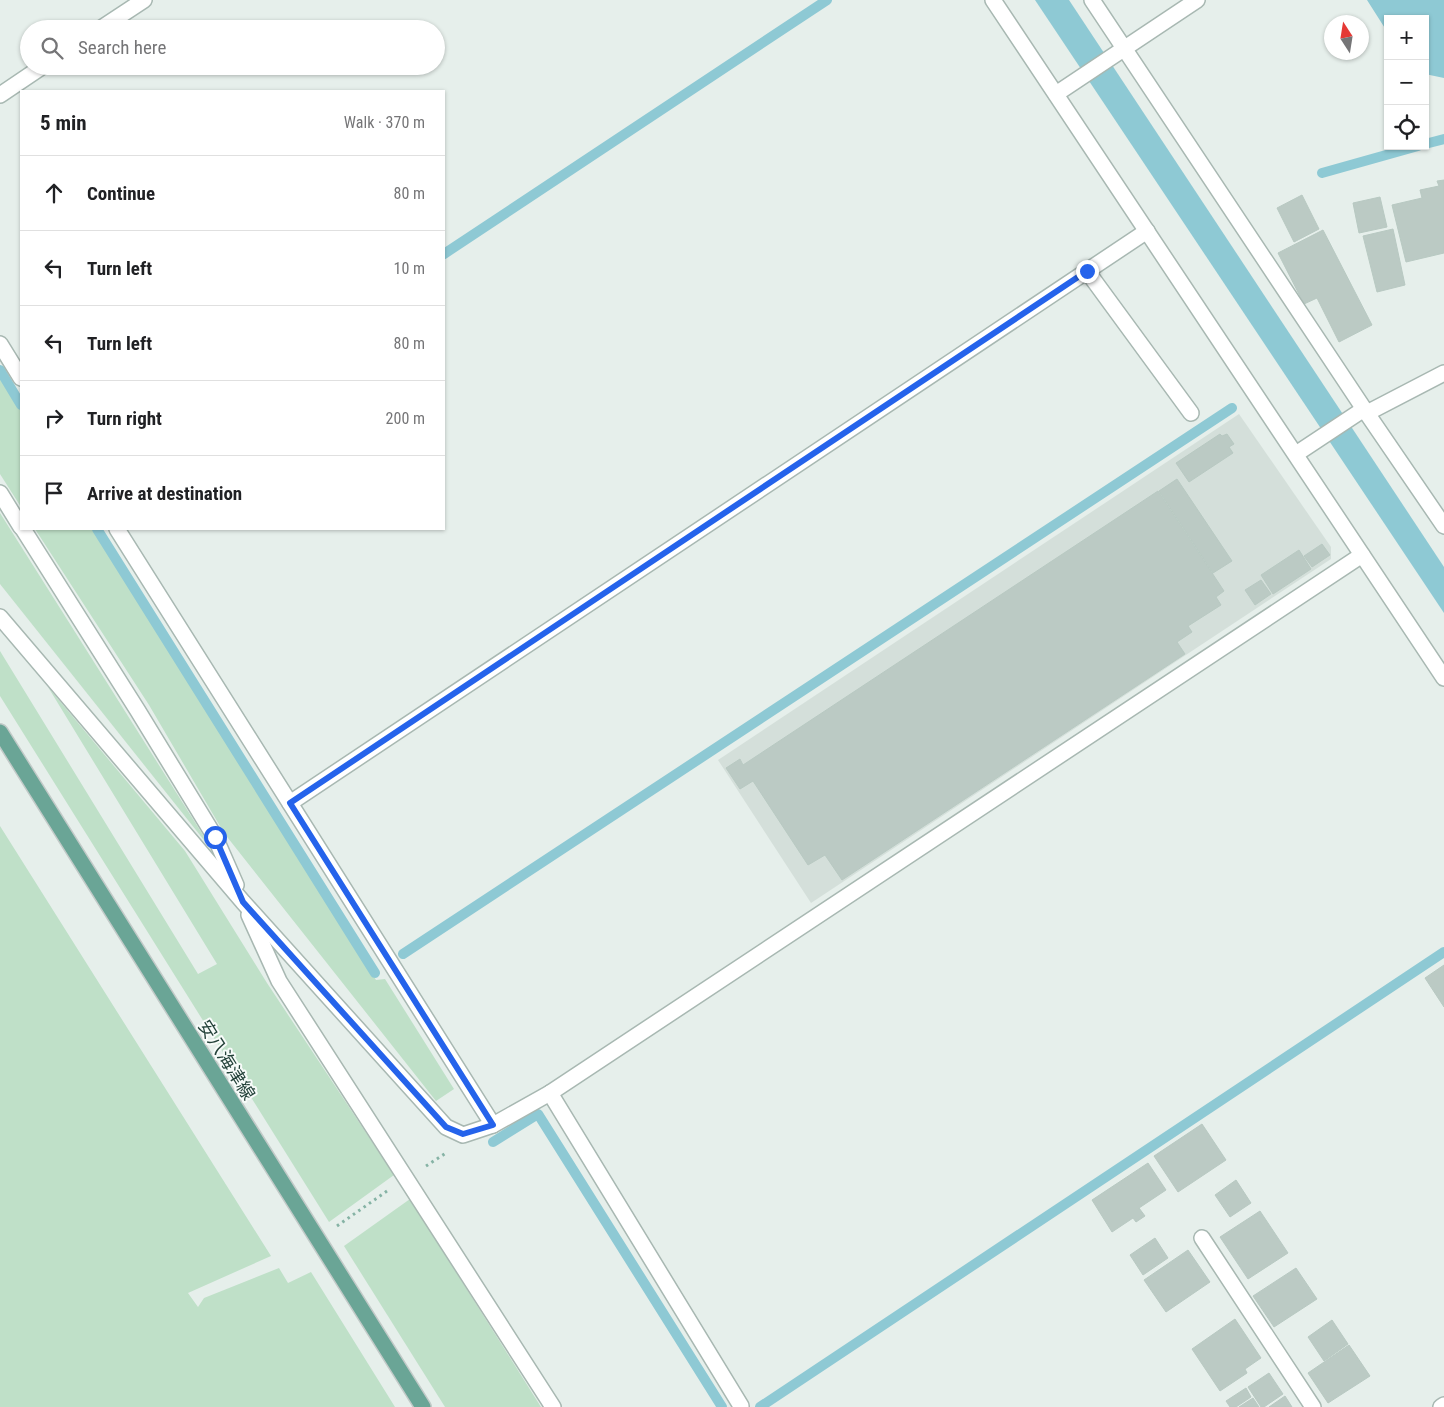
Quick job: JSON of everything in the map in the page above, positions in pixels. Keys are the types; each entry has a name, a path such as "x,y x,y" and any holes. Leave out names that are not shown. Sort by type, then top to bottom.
{"main road":[{"name":"安八海津線","path":"0,732 422,1407"}],"street":[{"path":"114,20 144,0"},
{"path":"993,0 1444,678"},
{"path":"1092,0 1119,52 1362,413 1444,526"},
{"path":"1056,94 1197,0"},
{"path":"0,95 30,75"},
{"path":"290,803 1147,231"},
{"path":"1087,271 1191,413"},
{"path":"0,344 20,376"},
{"path":"1296,454 1362,413 1444,373"},
{"path":"0,493 20,525"},
{"path":"23,530 215,837 279,981 553,1407"},
{"path":"118,530 493,1125"},
{"path":"0,617 243,902 446,1127 463,1134 493,1125 550,1093 1362,555"},
{"path":"550,1093 741,1406"},
{"path":"1202,1238 1313,1407"}],"shaded area":[{"path":"1239,414 1331,547 1331,559 811,903 718,760"}],"green space":[{"path":"0,377 20,409 20,505 0,474"},
{"path":"0,513 215,854 0,584"},
{"path":"36,530 95,530 376,980 385,979 454,1089 436,1101 224,833 149,705"},
{"path":"0,651 198,974 217,964 48,687 185,851 267,983 394,1175 329,1222 0,696"},
{"path":"0,826 271,1256 188,1293 198,1307 204,1298 279,1268 288,1283 311,1272 395,1407 0,1407"},
{"path":"410,1199 541,1407 445,1407 344,1246"}],"water":[{"path":"1035,0 1069,0 1444,567 1444,613"},
{"path":"1367,0 1444,0 1444,78 1429,75 1429,15 1384,15 1384,27"}],"building":[{"path":"1444,180 1444,253 1406,262 1392,205 1422,198 1420,190 1439,186 1437,181"},
{"path":"1302,195 1319,229 1294,242 1277,208"},
{"path":"1380,197 1387,227 1359,233 1353,203"},
{"path":"1393,229 1405,285 1377,292 1363,236"},
{"path":"1323,230 1372,325 1339,342 1317,298 1304,304 1278,253"},
{"path":"1220,434 1222,436 1227,434 1234,444 1229,447 1233,453 1189,482 1176,463"},
{"path":"1177,479 1232,561 1213,573 1159,491"},
{"path":"1158,491 1224,591 1216,597 1221,605 1188,626 1192,632 1177,642 1185,654 842,880 825,855 808,865 753,781 740,789 726,768 740,759 743,765"},
{"path":"1322,544 1330,555 1312,567 1304,556"},
{"path":"1299,550 1311,569 1273,594 1261,575"},
{"path":"1261,580 1271,594 1255,605 1245,590"},
{"path":"1444,965 1444,1007 1425,978"},
{"path":"1202,1124 1226,1160 1178,1192 1154,1156"},
{"path":"1148,1163 1166,1190 1139,1208 1145,1216 1136,1222 1133,1218 1112,1232 1092,1200"},
{"path":"1236,1180 1251,1203 1230,1217 1215,1195"},
{"path":"1260,1211 1288,1253 1248,1279 1220,1237"},
{"path":"1155,1238 1168,1258 1143,1275 1130,1255"},
{"path":"1188,1250 1210,1282 1166,1312 1144,1280"},
{"path":"1296,1268 1317,1299 1274,1327 1253,1296"},
{"path":"1235,1319 1261,1358 1245,1369 1247,1373 1220,1391 1192,1349"},
{"path":"1332,1320 1348,1344 1324,1361 1308,1337"},
{"path":"1349,1345 1370,1376 1328,1403 1308,1373"},
{"path":"1269,1373 1283,1394 1264,1407 1261,1407 1248,1387"},
{"path":"1246,1388 1251,1397 1236,1407 1230,1407 1226,1401"},
{"path":"1285,1396 1292,1407 1269,1407"},
{"path":"1253,1398 1259,1407 1239,1407"}],"waterway":[{"path":"445,253 827,0"},
{"path":"1429,143 1444,139"},
{"path":"1322,173 1404,150"},
{"path":"0,370 20,403"},
{"path":"403,954 1232,408"},
{"path":"98,530 375,973"},
{"path":"760,1407 1444,952"},
{"path":"493,1142 538,1114 722,1407"}],"route":[{"path":"215,837 243,902 446,1127 463,1134 493,1125 290,803 1087,271"}]}
